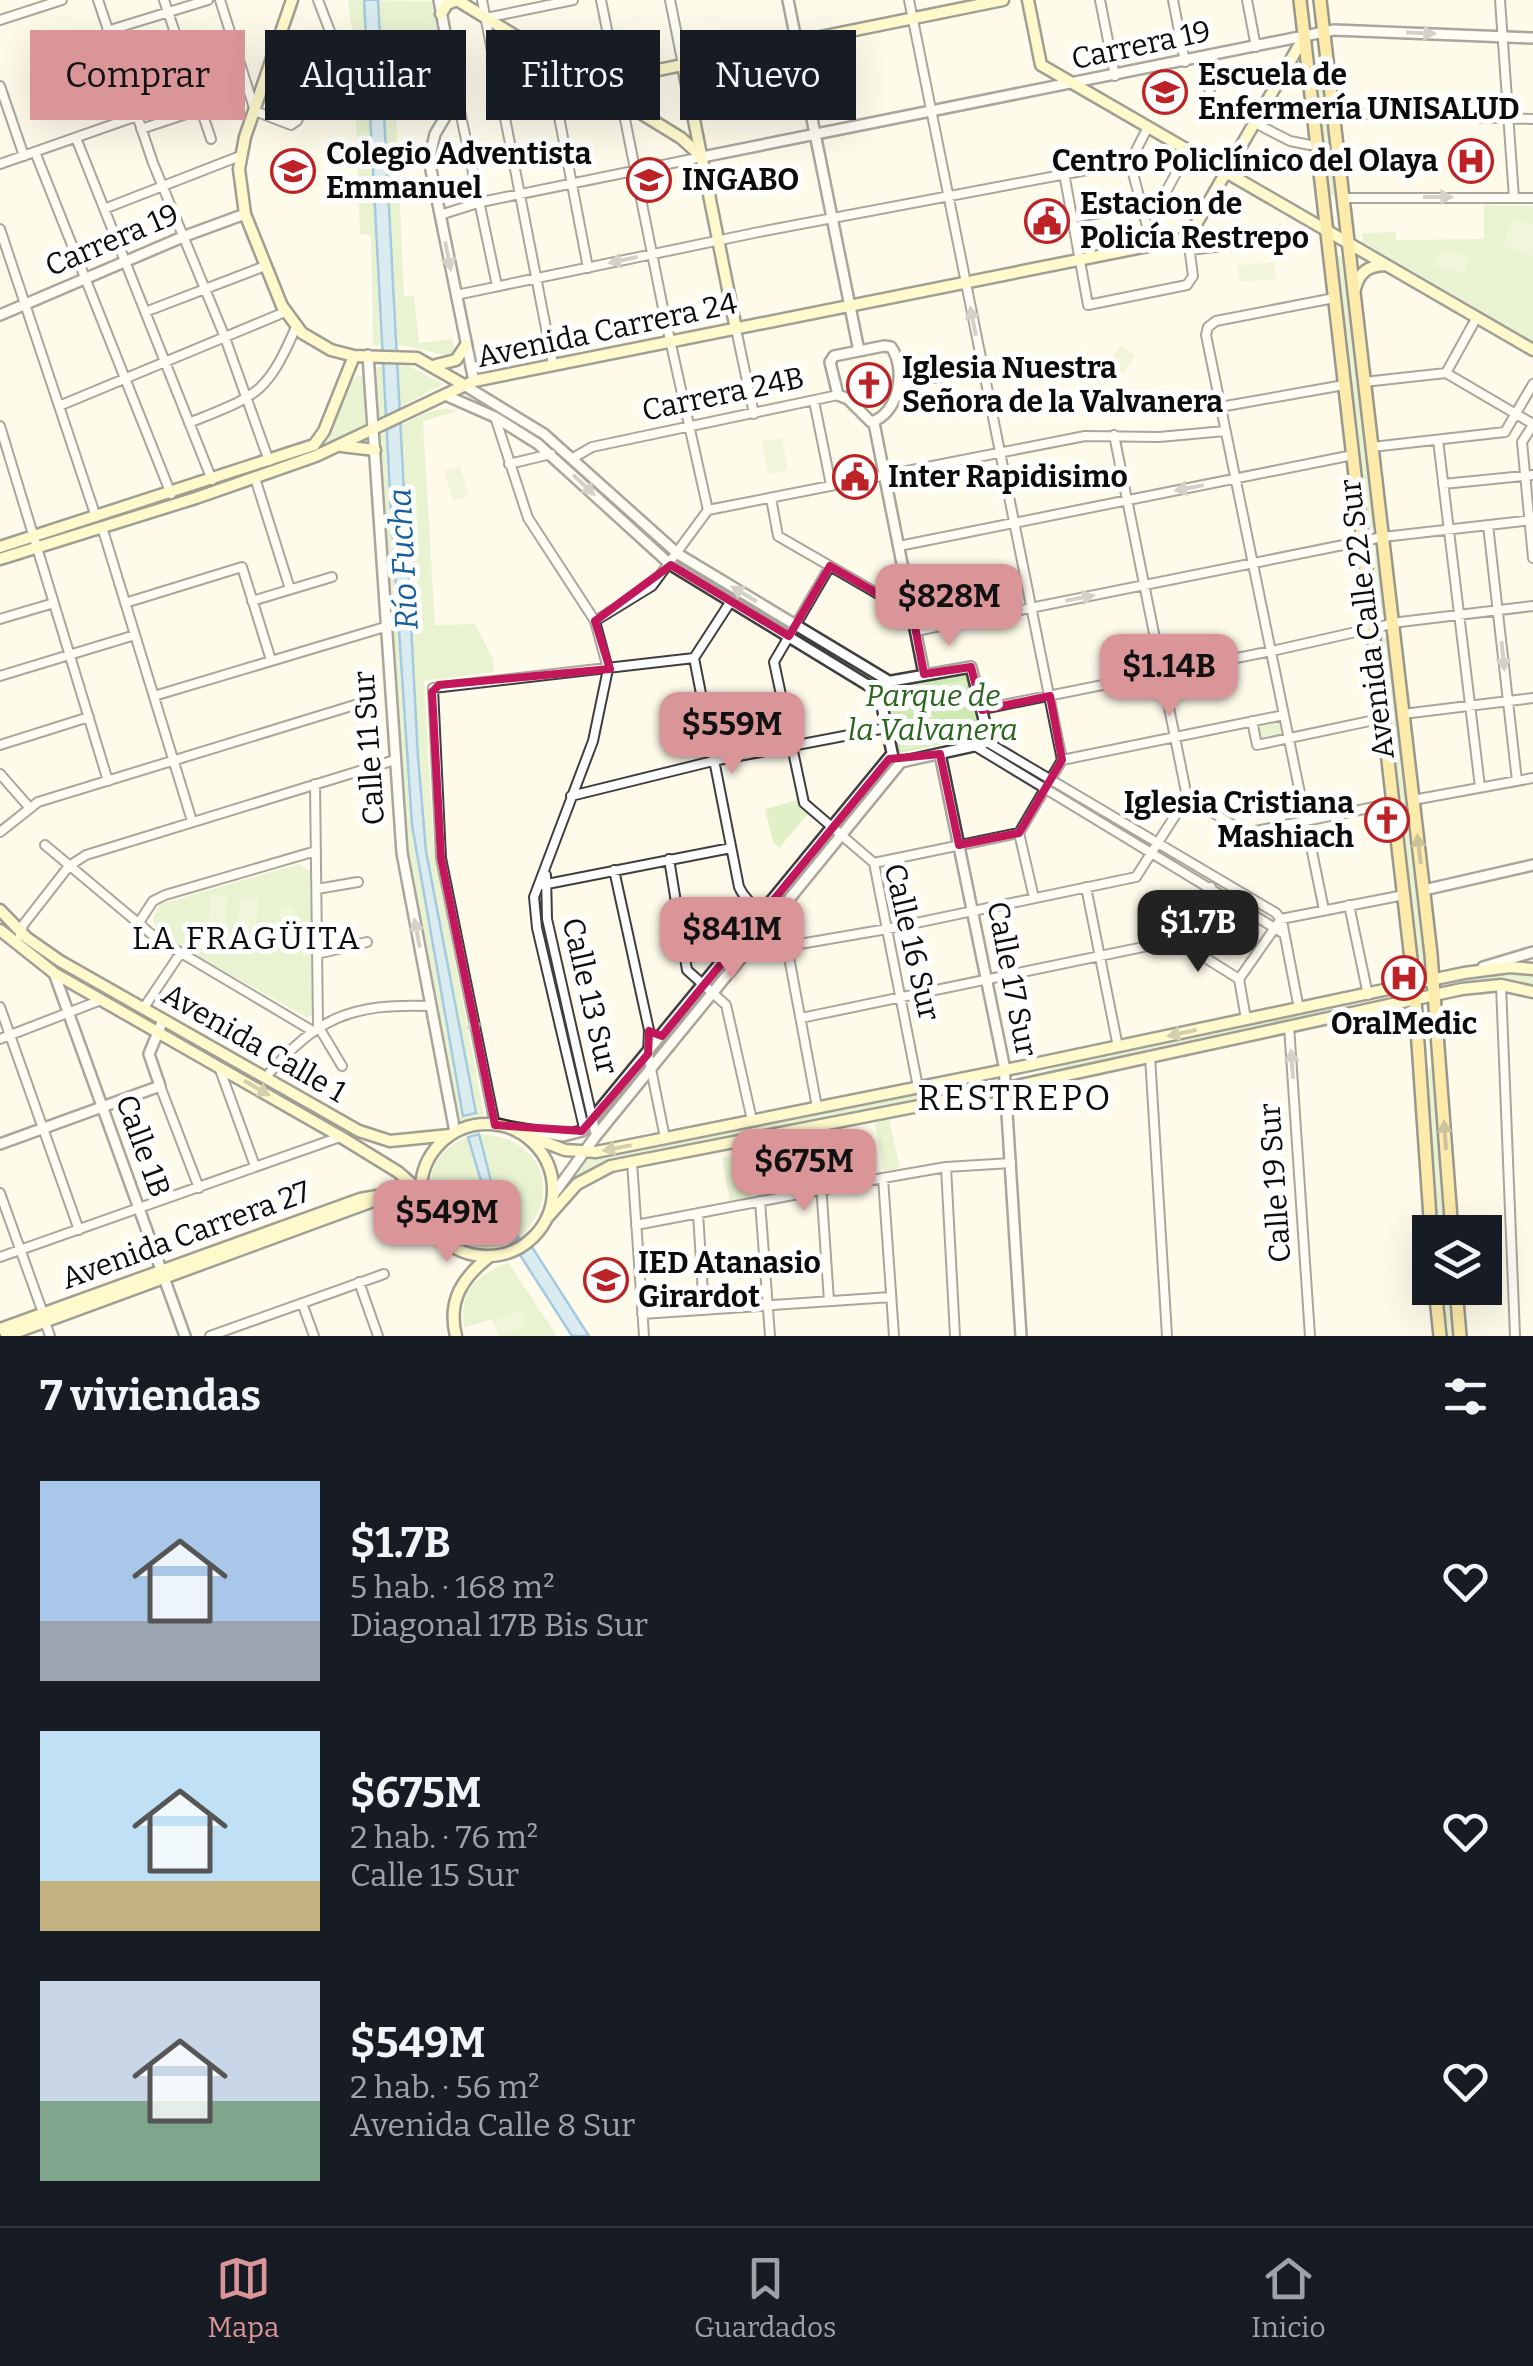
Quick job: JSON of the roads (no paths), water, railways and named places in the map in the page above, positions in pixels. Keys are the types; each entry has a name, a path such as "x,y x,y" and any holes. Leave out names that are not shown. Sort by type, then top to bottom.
{"main road":[{"path":"292,0 240,156 245,214 285,312 296,327 323,346 354,356 399,355 434,365 469,383"},
{"path":"849,30 1004,0"},
{"path":"1028,0 1041,65 1533,350"},
{"name":"Avenida Calle 22 Sur","path":"1300,0 1414,985 1430,1215"},
{"name":"Avenida Calle 22 Sur","path":"1320,0 1424,890 1451,1215"},
{"path":"441,14 446,4 468,1 506,30"},
{"path":"1189,244 1304,37"},
{"path":"652,120 702,157"},
{"path":"694,120 736,329"},
{"name":"Avenida Carrera 24","path":"0,559 37,542 255,478 341,446 469,383 1152,245 1189,244"},
{"path":"1354,292 1363,272 1386,265"},
{"path":"434,365 456,360 466,345"},
{"path":"314,445 324,431 354,356"},
{"path":"314,445 375,450"},
{"name":"Avenida Carrera 24","path":"99,522 314,445"},
{"name":"Avenida Carrera 24","path":"0,547 37,542"},
{"name":"Avenida Calle 1","path":"0,910 20,932 48,953 376,1138 399,1141 452,1133"},
{"name":"Avenida Calle 1","path":"0,930 54,972 405,1177 422,1198"},
{"path":"492,1255 462,1250 448,1242 430,1223 422,1198 428,1158 452,1133 480,1124 500,1126 565,1150 583,1152 1005,1070 1464,973 1510,967 1533,969"},
{"path":"456,1336 453,1312 460,1288 474,1270 492,1255 521,1246 536,1234 567,1193 611,1166 1006,1087 1434,995 1501,985 1533,992"},
{"path":"1329,1004 1332,1017"},
{"path":"518,1132 541,1152 552,1180 553,1195 546,1218"},
{"name":"Avenida Carrera 27","path":"6,1336 44,1318 390,1194 422,1198"},
{"path":"1437,1305 1440,1336"},
{"path":"1457,1305 1460,1336"},
{"name":"Avenida Carrera 27","path":"0,1329 44,1318"}],"street":[{"path":"0,20 62,0"},
{"path":"98,0 107,30"},
{"path":"164,0 174,30"},
{"path":"111,30 208,0"},
{"path":"220,0 255,111 294,125 331,57 329,23 318,0"},
{"path":"438,0 444,30"},
{"path":"486,18 535,4 574,0"},
{"path":"601,0 607,30"},
{"path":"670,0 680,50"},
{"path":"788,0 794,30"},
{"path":"909,0 1062,760 1019,833 1034,898"},
{"path":"1100,0 1115,76"},
{"path":"1173,0 1185,62"},
{"path":"1247,0 1256,47"},
{"path":"1500,0 1514,198"},
{"path":"468,1 486,18 553,364"},
{"name":"Carrera 19","path":"440,215 481,202 635,169 1324,33 1343,30 1533,38"},
{"path":"1202,58 1210,93"},
{"path":"1041,65 1046,90"},
{"path":"0,86 24,156"},
{"path":"1334,113 1533,119"},
{"path":"0,164 127,120"},
{"path":"139,120 269,461"},
{"path":"142,129 167,120"},
{"path":"205,120 211,138"},
{"path":"445,120 430,148 429,160 466,345 469,383 532,424 574,458 678,554 888,680 971,667 987,742 1153,852 1277,922"},
{"path":"463,120 497,286"},
{"path":"560,120 588,268"},
{"path":"625,120 708,510"},
{"path":"812,120 860,351"},
{"path":"1255,122 1290,140 1310,145"},
{"path":"1148,127 1130,162 1152,245"},
{"path":"76,138 212,480"},
{"path":"1073,218 1161,201 1188,151"},
{"path":"35,152 171,494"},
{"path":"104,209 240,156"},
{"path":"456,295 718,240 1130,162"},
{"path":"1064,173 1088,305 1183,287 1192,280 1189,244 1273,240"},
{"path":"1343,198 1533,198"},
{"name":"Carrera 19","path":"0,314 245,214"},
{"path":"0,230 126,603 192,822"},
{"path":"145,312 265,266"},
{"path":"1324,910 1206,335 1216,321 1334,298"},
{"path":"59,406 285,312"},
{"path":"1446,373 1477,318"},
{"path":"190,423 245,399 274,375 296,327"},
{"path":"736,329 754,414"},
{"path":"838,395 832,358 891,347 896,354 900,384 886,413 874,423 924,674"},
{"name":"Calle 11 Sur","path":"374,355 375,450 402,852 452,1133"},
{"path":"900,384 1013,363"},
{"path":"1364,382 1446,373 1533,424 1522,442 1529,475 1533,558"},
{"path":"1505,432 1533,384"},
{"path":"1220,407 1344,385"},
{"path":"445,395 495,416 550,454 670,565 880,692"},
{"name":"Carrera 24B","path":"574,458 592,447 838,395 874,423"},
{"path":"814,402 832,485"},
{"name":"Calle 13 Sur","path":"495,416 534,529 595,621 608,669 592,741 541,885 588,1124 596,1135"},
{"path":"0,426 108,781"},
{"path":"595,621 652,586 708,510 1085,436 1159,438 1225,431"},
{"path":"1372,448 1505,432 1522,442"},
{"path":"788,946 1136,877 1188,798 1114,435"},
{"path":"1438,440 1480,787"},
{"path":"509,464 550,454"},
{"path":"899,546 1353,455"},
{"path":"1444,484 1529,475"},
{"path":"255,478 290,590"},
{"path":"770,498 778,536 880,595 908,590"},
{"path":"615,514 624,505"},
{"path":"916,631 1383,537 1531,520"},
{"path":"1488,525 1517,781"},
{"path":"788,636 830,566"},
{"path":"126,603 242,567 271,660"},
{"path":"252,601 332,577"},
{"path":"730,601 694,658 742,894 783,931 817,1107"},
{"path":"0,618 54,602"},
{"path":"982,710 1393,624 1533,606"},
{"path":"154,696 385,627"},
{"path":"0,676 135,635"},
{"name":"Calle 16 Sur","path":"788,636 774,659 804,804 874,862 918,1087"},
{"path":"694,658 434,688 442,868 500,1126 573,1136 709,988"},
{"path":"553,1195 891,756 880,692 888,680"},
{"path":"1404,714 1533,698"},
{"path":"0,832 28,807 358,704"},
{"path":"1062,760 1284,715"},
{"path":"0,745 89,717"},
{"path":"1252,721 1257,746 1384,718"},
{"path":"571,796 713,761 886,728"},
{"path":"837,831 901,762 987,742"},
{"path":"974,746 1159,843 1272,910 1285,935 1299,1009"},
{"name":"Calle 17 Sur","path":"940,754 1005,1070 1021,1336"},
{"path":"891,756 901,762"},
{"path":"21,949 20,932 69,866 95,851 395,760"},
{"path":"1,773 28,807"},
{"path":"1413,800 1533,778"},
{"path":"315,1028 316,784"},
{"path":"1188,798 1246,833 1394,803"},
{"path":"874,862 1019,833"},
{"path":"45,844 138,924 180,954 315,1028 342,1066"},
{"path":"541,885 731,848"},
{"path":"138,924 157,898 316,851"},
{"path":"669,859 688,972 726,1005 752,1120"},
{"path":"1424,890 1533,865"},
{"path":"614,870 649,1030 648,1054 665,1138"},
{"path":"316,890 358,882"},
{"path":"1086,887 1118,1047"},
{"path":"1177,940 1211,887"},
{"path":"1246,1019 1239,979 1277,922 1404,895"},
{"path":"1348,905 1368,995"},
{"path":"801,1018 1177,940 1239,979"},
{"path":"317,954 367,942"},
{"path":"1464,973 1533,952"},
{"path":"143,1009 180,954"},
{"name":"Calle 1B","path":"54,972 185,1336"},
{"path":"1501,985 1515,1336"},
{"path":"0,1039 101,1000"},
{"path":"265,1078 315,1028 383,1006 432,1006"},
{"path":"0,1007 79,1230"},
{"path":"163,1020 149,1054 198,1188"},
{"name":"Calle 19 Sur","path":"1289,1026 1310,1336"},
{"path":"649,1030 662,1036"},
{"path":"1150,1055 1167,1336"},
{"path":"219,1067 255,1166"},
{"path":"0,1144 160,1086"},
{"path":"816,1126 829,1301"},
{"path":"0,1257 340,1136"},
{"path":"632,1162 644,1336"},
{"path":"636,1226 884,1178 1010,1163"},
{"path":"946,1168 955,1336"},
{"path":"884,1178 894,1336"},
{"path":"0,1193 50,1336"},
{"path":"760,1202 770,1336"},
{"path":"698,1213 704,1310"},
{"path":"210,1336 384,1274"},
{"path":"359,1282 378,1336"},
{"path":"642,1314 891,1297"},
{"path":"302,1303 314,1336"},
{"path":"247,1322 252,1336"}],"water":[{"path":"364,0 378,0 380,30 366,30"},
{"name":"Río Fucha","path":"370,120 384,120 418,757 426,851 476,1113 463,1116 412,825"},
{"path":"479,1134 493,1189 519,1238 510,1242 484,1191 468,1137"},
{"path":"532,1247 589,1336 572,1336 520,1255"}],"place":[{"name":"Escuela de Enfermería UNISALUD","path":"1165,92"},
{"name":"Centro Policlínico del Olaya","path":"1471,161"},
{"name":"Colegio Adventista Emmanuel","path":"293,171"},
{"name":"INGABO","path":"649,180"},
{"name":"Estacion de Policía Restrepo","path":"1047,221"},
{"name":"Iglesia Nuestra Señora de la Valvanera","path":"869,385"},
{"name":"Inter Rapidisimo","path":"855,477"},
{"name":"Iglesia Cristiana Mashiach","path":"1387,820"},
{"name":"OralMedic","path":"1404,978"},
{"name":"IED Atanasio Girardot","path":"606,1280"}],"district":[{"name":"LA FRAGÜITA","path":"247,938"},
{"name":"RESTREPO","path":"1015,1098"}],"park label":[{"name":"Parque de la Valvanera","path":"933,713"}]}
